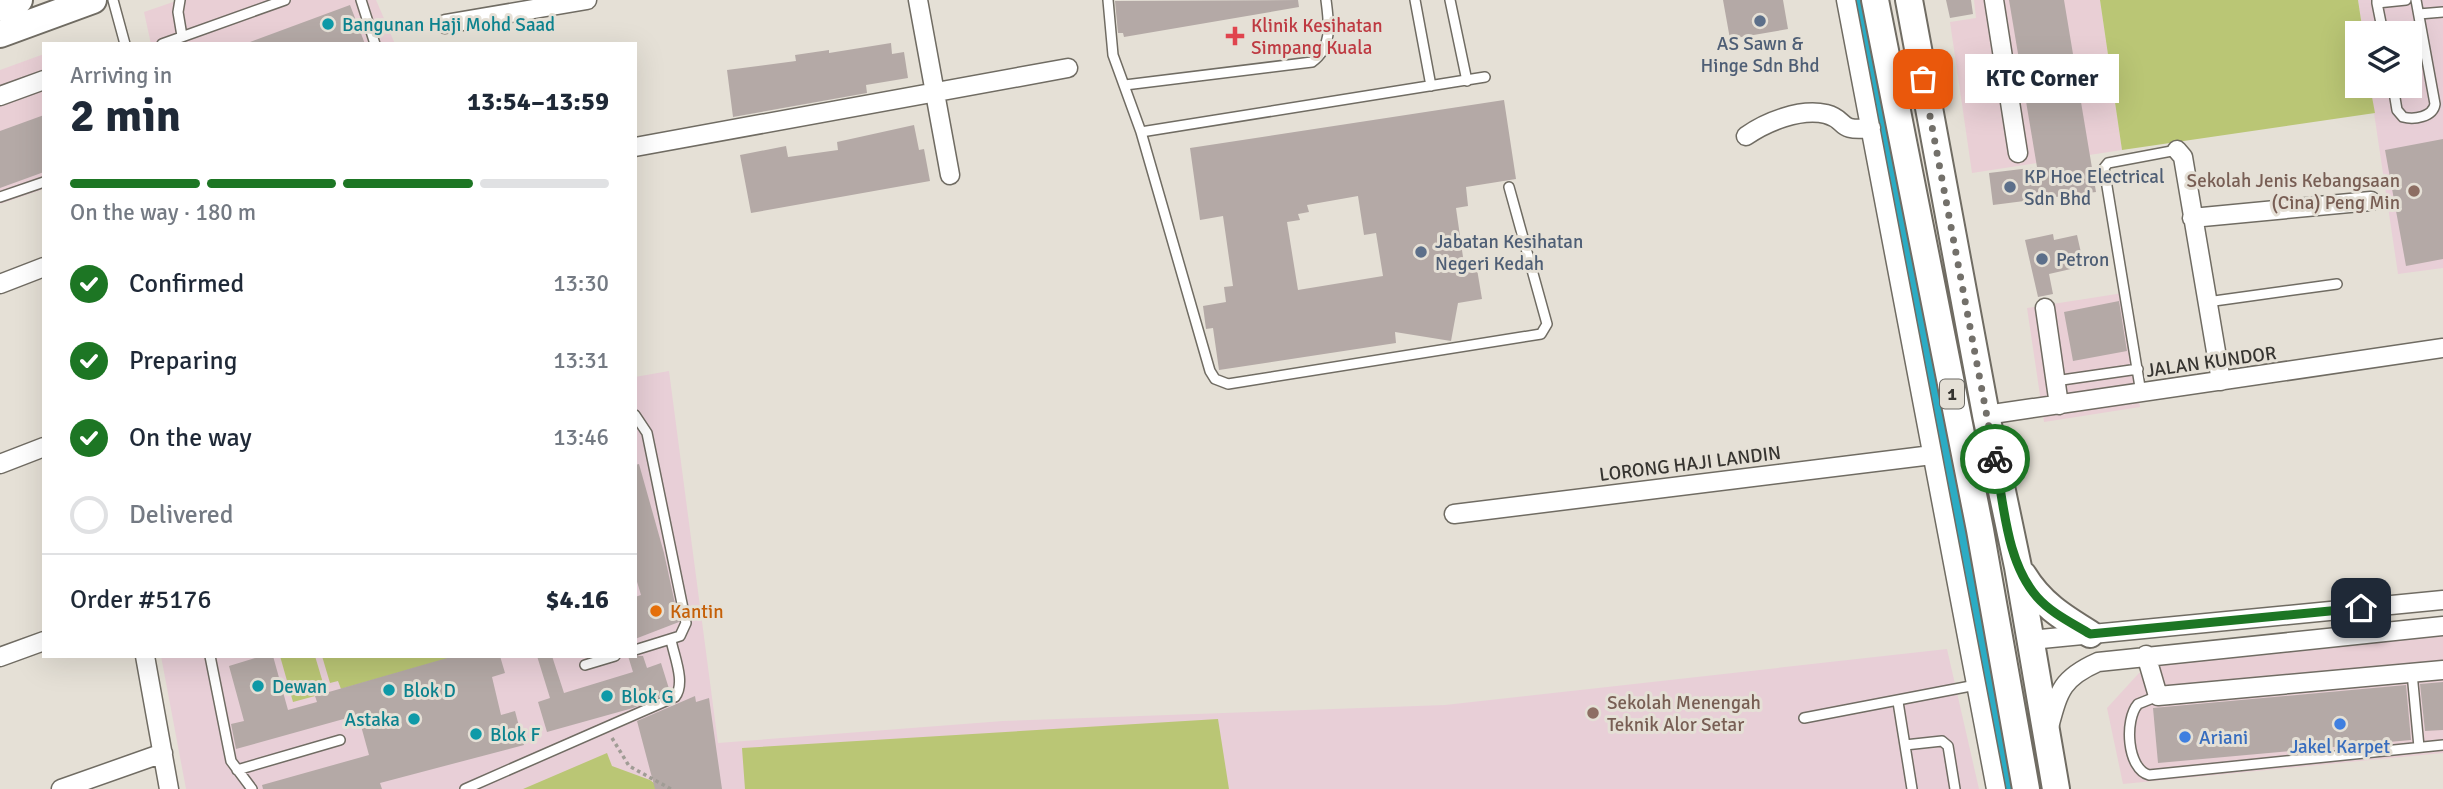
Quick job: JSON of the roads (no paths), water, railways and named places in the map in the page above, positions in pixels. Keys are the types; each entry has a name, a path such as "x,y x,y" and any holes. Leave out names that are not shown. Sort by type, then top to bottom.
{"main road":[{"path":"0,7 19,0"},
{"path":"0,34 93,0"},
{"name":"1","path":"1875,0 1980,530 2026,789"},
{"name":"1","path":"1909,0 1986,415 2018,567 2056,789"},
{"path":"2018,567 2036,596 2053,611 2090,634"}],"street":[{"path":"445,24 587,0"},
{"path":"918,0 950,175"},
{"path":"1846,0 1996,789"},
{"path":"1994,0 2018,153"},
{"path":"637,147 1069,68"},
{"path":"0,96 42,81"},
{"path":"1746,136 1771,122 1808,114 1826,114 1849,130 1871,128"},
{"path":"2176,150 2183,157 2221,381"},
{"path":"2192,218 2371,201"},
{"path":"0,284 42,268"},
{"path":"2045,309 2059,405"},
{"name":"JALAN KUNDOR","path":"1986,415 2443,348"},
{"path":"0,464 42,448"},
{"name":"LORONG HAJI LANDIN","path":"1454,514 1932,455"},
{"path":"2031,640 2443,600"},
{"path":"2046,737 2057,698 2073,673 2098,662 2443,626"},
{"path":"0,657 42,641"},
{"path":"2146,655 2158,696 2443,670"},
{"path":"145,658 169,789"},
{"path":"61,789 94,783 163,753"}],"lane":[{"path":"113,0 124,42"},
{"path":"180,0 179,21 182,36"},
{"path":"168,42 285,0"},
{"path":"360,0 374,42"},
{"path":"1108,0 1113,55 1141,132 1210,372 1215,379 1228,384 1546,331 1547,324 1509,187"},
{"path":"1125,85 1312,62 1323,54 1328,38 1325,0"},
{"path":"1415,0 1431,86"},
{"path":"1450,0 1467,81"},
{"path":"2381,21 2377,2 2406,0"},
{"path":"2416,0 2420,21"},
{"path":"2419,14 2443,12"},
{"path":"2395,98 2397,110 2403,117 2429,115 2433,111 2422,35"},
{"path":"1141,132 1485,76"},
{"path":"2141,393 2104,168 2116,161 2176,150"},
{"path":"0,197 42,183"},
{"path":"2207,302 2337,284"},
{"path":"2055,381 2138,369"},
{"path":"637,418 647,433 686,623 685,630 671,640 637,649"},
{"path":"465,789 675,697 680,691 671,640"},
{"path":"210,658 222,729 231,761 252,789"},
{"path":"585,665 608,658"},
{"path":"2412,673 2419,747"},
{"path":"1804,718 1976,685"},
{"path":"2158,696 2138,704 2129,721 2136,766 2141,773 2149,775 2443,745"},
{"path":"1898,702 1912,789"},
{"path":"237,770 340,740"},
{"path":"1905,746 1942,741 1948,747 1955,789"}],"waterway":[{"path":"1860,0 2009,789"}],"place":[{"name":"AS Sawn & Hinge Sdn Bhd","path":"1760,21"},
{"name":"Bangunan Haji Mohd Saad","path":"328,24"},
{"name":"Klinik Kesihatan Simpang Kuala","path":"1235,36"},
{"name":"KTC Corner","path":"1923,79"},
{"name":"KP Hoe Electrical Sdn Bhd","path":"2010,187"},
{"name":"Sekolah Jenis Kebangsaan (Cina) Peng Min","path":"2414,191"},
{"name":"Jabatan Kesihatan Negeri Kedah","path":"1421,252"},
{"name":"Petron","path":"2042,259"},
{"name":"Kantin","path":"656,611"},
{"name":"Dewan","path":"258,686"},
{"name":"Blok D","path":"389,690"},
{"name":"Blok G","path":"607,696"},
{"name":"Sekolah Menengah Teknik Alor Setar","path":"1593,713"},
{"name":"Astaka","path":"414,719"},
{"name":"Jakel Karpet","path":"2340,724"},
{"name":"Blok F","path":"476,734"},
{"name":"Ariani","path":"2185,737"}]}
